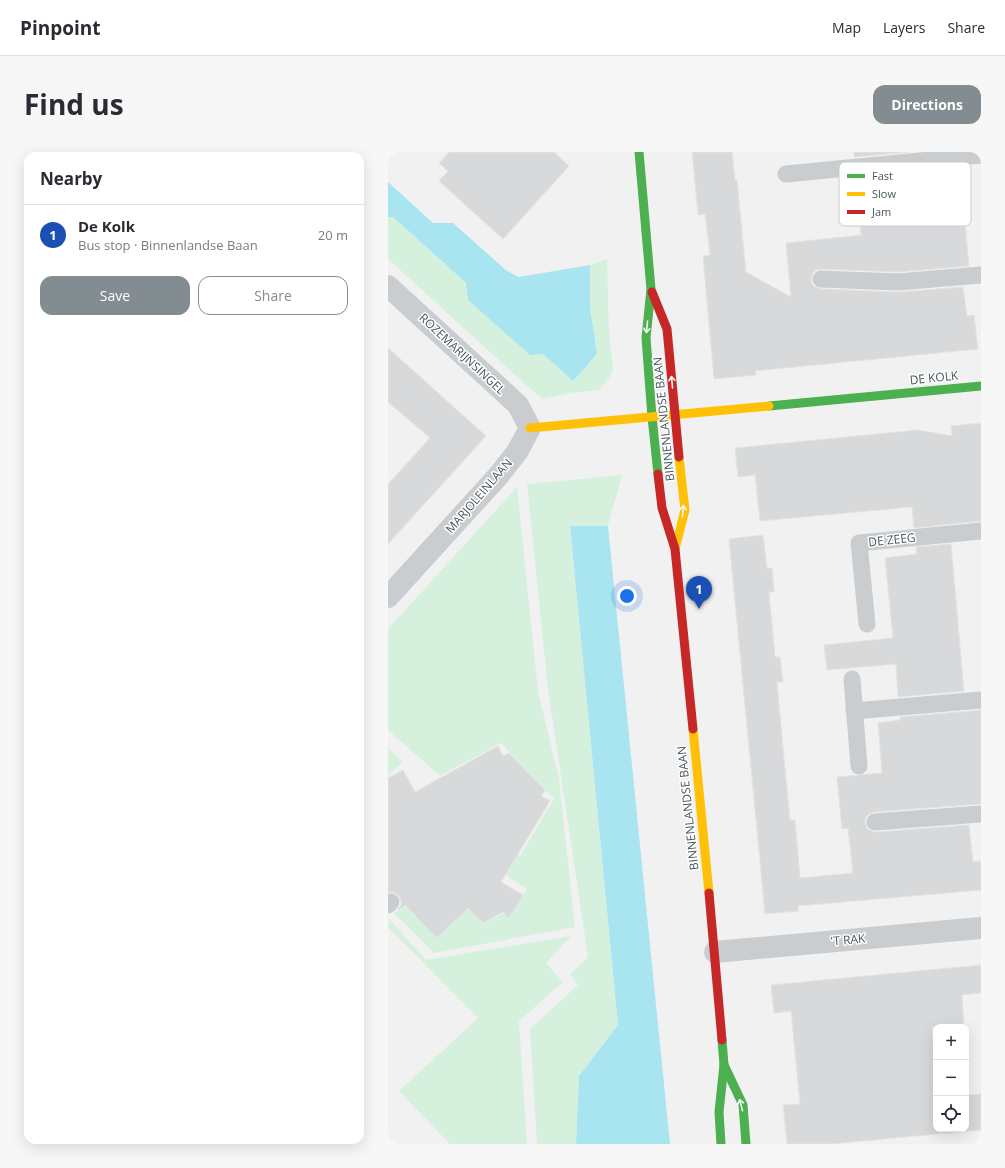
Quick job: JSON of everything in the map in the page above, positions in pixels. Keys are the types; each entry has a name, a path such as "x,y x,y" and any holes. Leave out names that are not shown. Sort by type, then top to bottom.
{"street":[{"name":"BINNENLANDSE BAAN","path":"639,152 651,289 646,338 652,417 662,508 675,549 715,952 724,1065 719,1112 721,1144"},
{"name":"ROZEMARIJNSINGEL","path":"388,286 518,405 530,428"},
{"name":"BINNENLANDSE BAAN","path":"651,289 667,329 685,510 675,549"},
{"name":"DE KOLK","path":"652,417 981,386"},
{"path":"530,428 652,417"},
{"name":"MARJOLEINLAAN","path":"388,597 499,476 517,452 530,428"},
{"name":"'T RAK","path":"715,952 742,948 981,928"},
{"name":"BINNENLANDSE BAAN","path":"724,1065 742,1105 746,1144"}],"lane":[{"path":"909,162 981,155"},
{"path":"786,174 839,169"},
{"path":"821,279 898,282 981,275"},
{"name":"DE ZEEG","path":"867,624 859,543 981,531"},
{"path":"852,679 859,766"},
{"path":"854,711 981,700"},
{"path":"875,822 981,814"}],"green space":[{"path":"388,217 393,217 573,381 590,308 590,265 607,259 609,332 613,369 609,378 599,390 570,393 543,399 536,394 388,259"},
{"path":"622,475 608,526 570,527 618,1025 579,1076 576,1144 537,1144 530,1029 578,985 570,974 588,957 548,689 527,484"},
{"path":"517,487 538,691 559,779 575,927 434,953 394,913 405,905 437,938 468,908 483,924 504,913 509,918 527,889 497,869 511,854 520,856 554,799 501,743 440,776 388,730 388,629"},
{"path":"388,748 403,762 388,775"},
{"path":"389,919 426,960 571,936 546,963 563,982 519,1021 527,1144 450,1144 399,1091 478,1018 388,927"}],"water":[{"path":"388,182 433,223 453,223 507,271 519,277 590,265 590,308 597,354 573,381 543,354 530,355 468,300 466,283 393,217 388,217"},
{"path":"570,526 608,526 670,1144 576,1144 579,1076 618,1025"}],"building":[{"path":"449,152 554,152 569,166 503,239 439,181 448,171 439,163"},
{"path":"692,152 732,152 735,180 737,180 746,272 791,297 786,243 861,235 860,226 965,226 969,266 898,272 821,269 816,270 813,273 811,279 812,284 815,287 821,289 898,292 963,287 967,316 974,315 978,349 755,371 756,375 714,379 703,256 710,255 705,214 698,215"},
{"path":"854,152 909,152 854,157"},
{"path":"388,348 486,436 388,544 388,484 430,438 388,402"},
{"path":"981,423 981,521 914,528 912,507 760,521 755,475 738,477 735,448 918,430 952,436 951,426"},
{"path":"763,535 767,568 772,568 774,592 769,592 775,657 780,657 783,682 777,682 790,820 795,820 800,878 853,873 848,828 842,829 837,777 882,773 878,723 900,720 900,717 981,710 981,804 874,812 866,817 865,822 867,828 876,832 969,825 973,862 981,861 981,890 798,906 798,911 765,914 729,539"},
{"path":"951,544 964,691 898,697 896,664 827,670 824,645 893,638 885,558 917,554 916,547"},
{"path":"498,746 503,756 509,753 545,790 541,796 550,801 501,882 523,895 509,918 503,912 483,923 468,908 437,938 405,905 399,910 398,909 401,905 401,900 398,895 393,892 388,893 388,778 403,770 415,792"},
{"path":"981,965 981,993 962,995 964,1024 933,1024 932,1027 933,1132 959,1132 830,1144 787,1144 783,1105 800,1104 791,1011 774,1013 771,985"},
{"path":"981,1094 981,1130 969,1131 969,1095"}],"traffic: fast":[{"path":"639,152 651,289 646,338 658,474"},
{"path":"769,406 981,386"},
{"path":"721,1144 719,1112 724,1065 722,1040"},
{"path":"724,1065 743,1105 746,1144"}],"traffic: slow":[{"path":"530,428 769,406"},
{"path":"675,549 685,510 679,457"},
{"path":"693,729 709,893"}],"traffic: jam":[{"path":"652,292 667,329 679,457"},
{"path":"658,474 662,508 675,549 693,729"},
{"path":"709,893 722,1040"}],"place":[{"name":"De Kolk","path":"699,609"}]}
